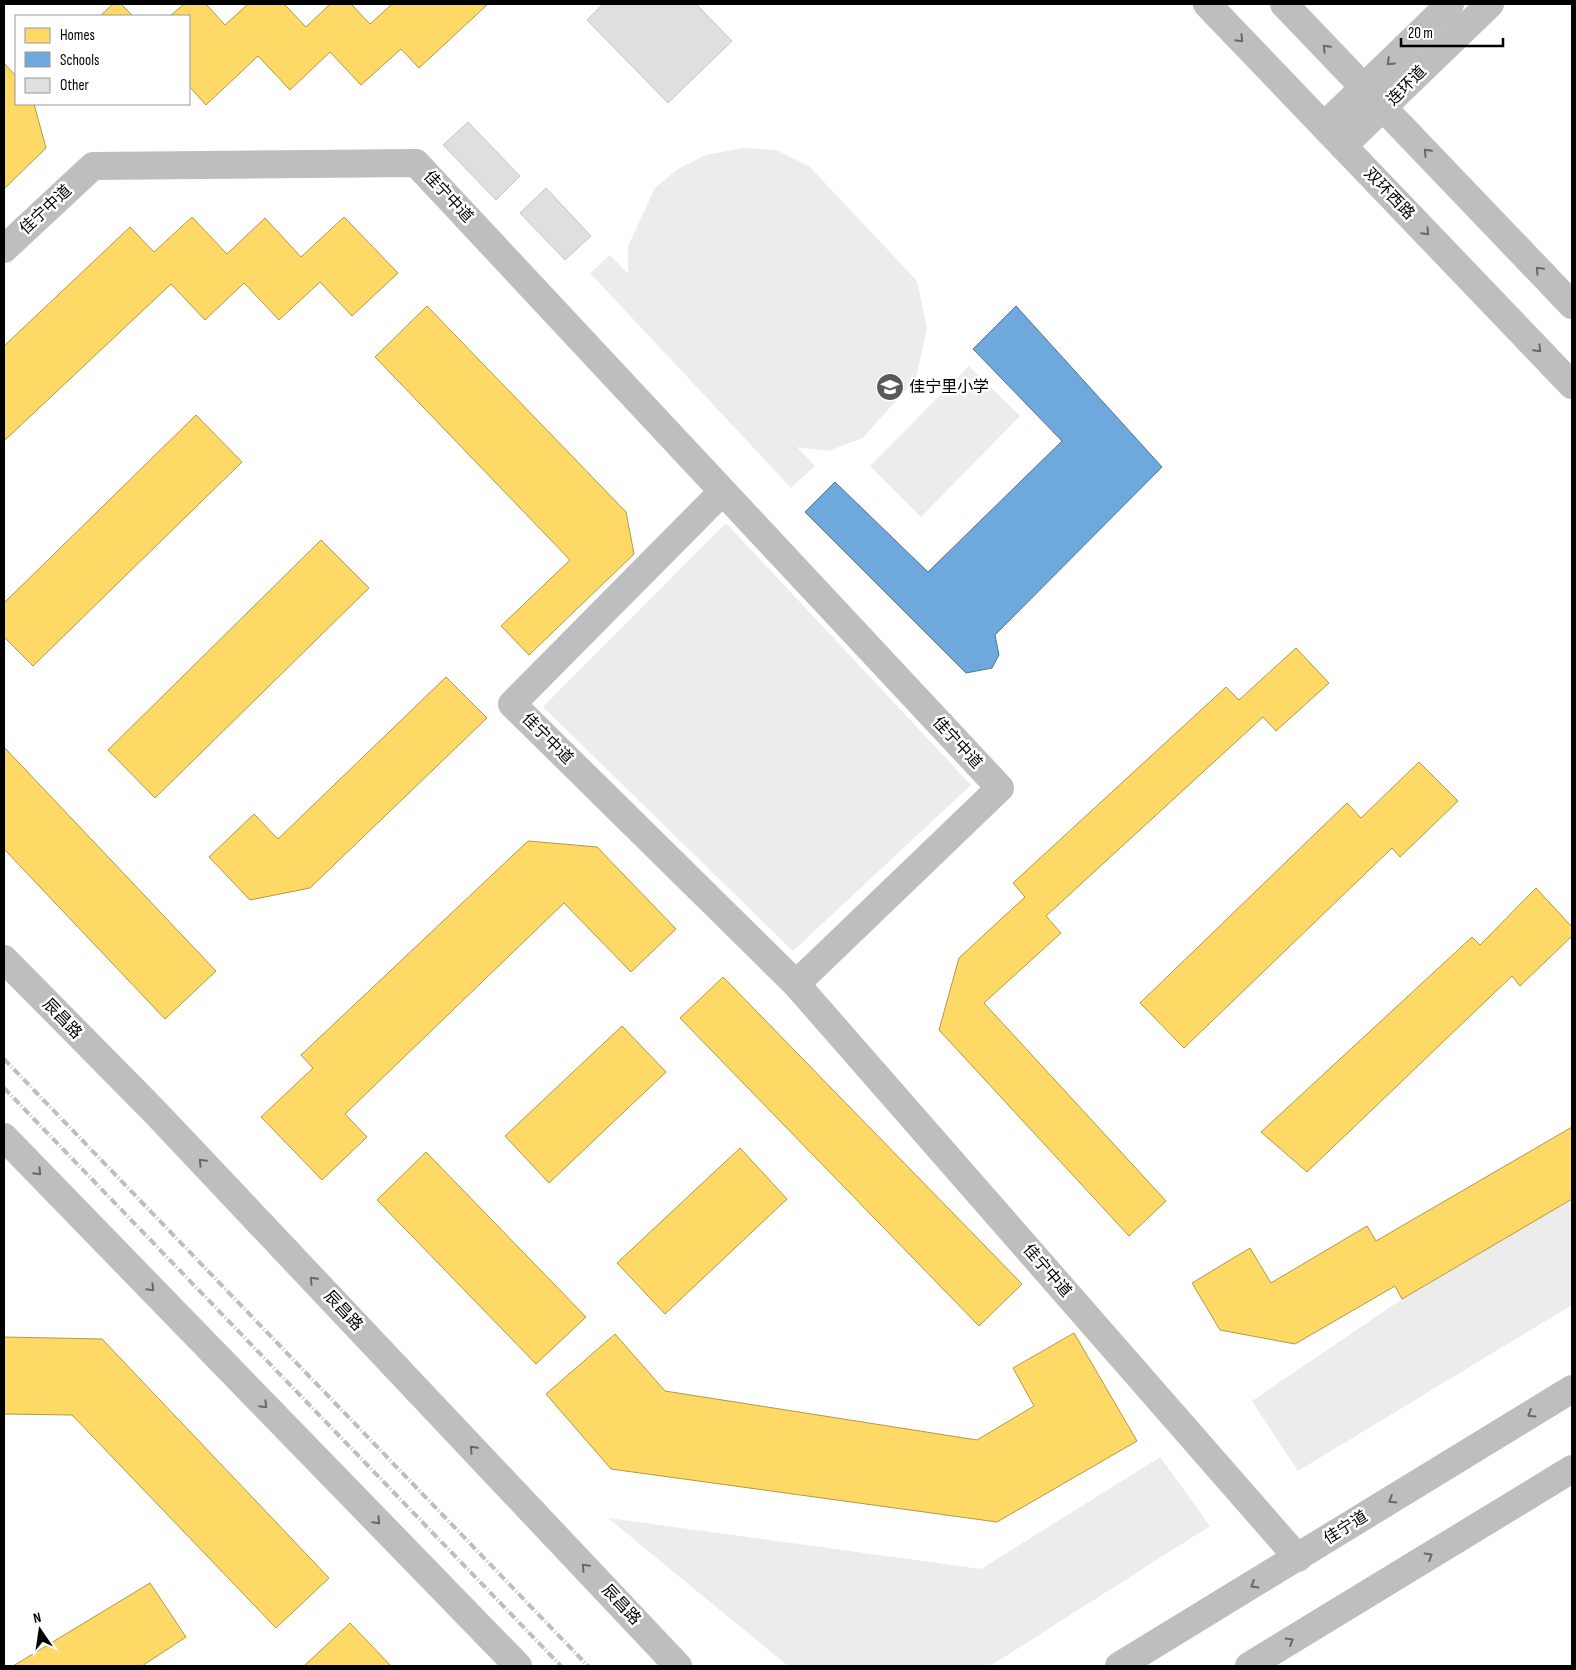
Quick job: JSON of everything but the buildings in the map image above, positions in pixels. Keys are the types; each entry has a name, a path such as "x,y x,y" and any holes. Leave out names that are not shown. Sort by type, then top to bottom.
{"street":[{"name":"双环西路","path":"1207,4 1572,385"},
{"path":"1284,4 1572,306"},
{"name":"连环道","path":"1324,126 1450,4"},
{"name":"连环道","path":"1343,146 1385,108 1490,4"},
{"name":"佳宁中道","path":"4,249 93,166 416,163 1000,788 796,984"},
{"name":"佳宁中道","path":"722,492 512,704 796,984 1298,1558"},
{"name":"辰昌路","path":"4,959 155,1112 678,1666"},
{"path":"4,1137 518,1666"},
{"name":"佳宁道","path":"1119,1666 1572,1389"},
{"path":"1249,1666 1572,1469"}],"shaded area":[{"path":"743,148 776,150 809,166 917,281 927,328 916,378 863,438 828,451 797,447 815,466 791,488 590,273 610,255 628,274 628,246 655,188 678,169 706,155"},
{"path":"969,366 1020,416 921,517 870,466"},
{"path":"726,523 971,785 793,951 543,707"},
{"path":"1572,1199 1572,1305 1298,1471 1252,1401 1402,1299"},
{"path":"1160,1457 1210,1526 990,1666 788,1666 608,1518 981,1569"}],"railway":[{"path":"4,1059 588,1666"},
{"path":"4,1088 561,1666"}],"place":[{"name":"佳宁里小学","path":"890,387"}]}
